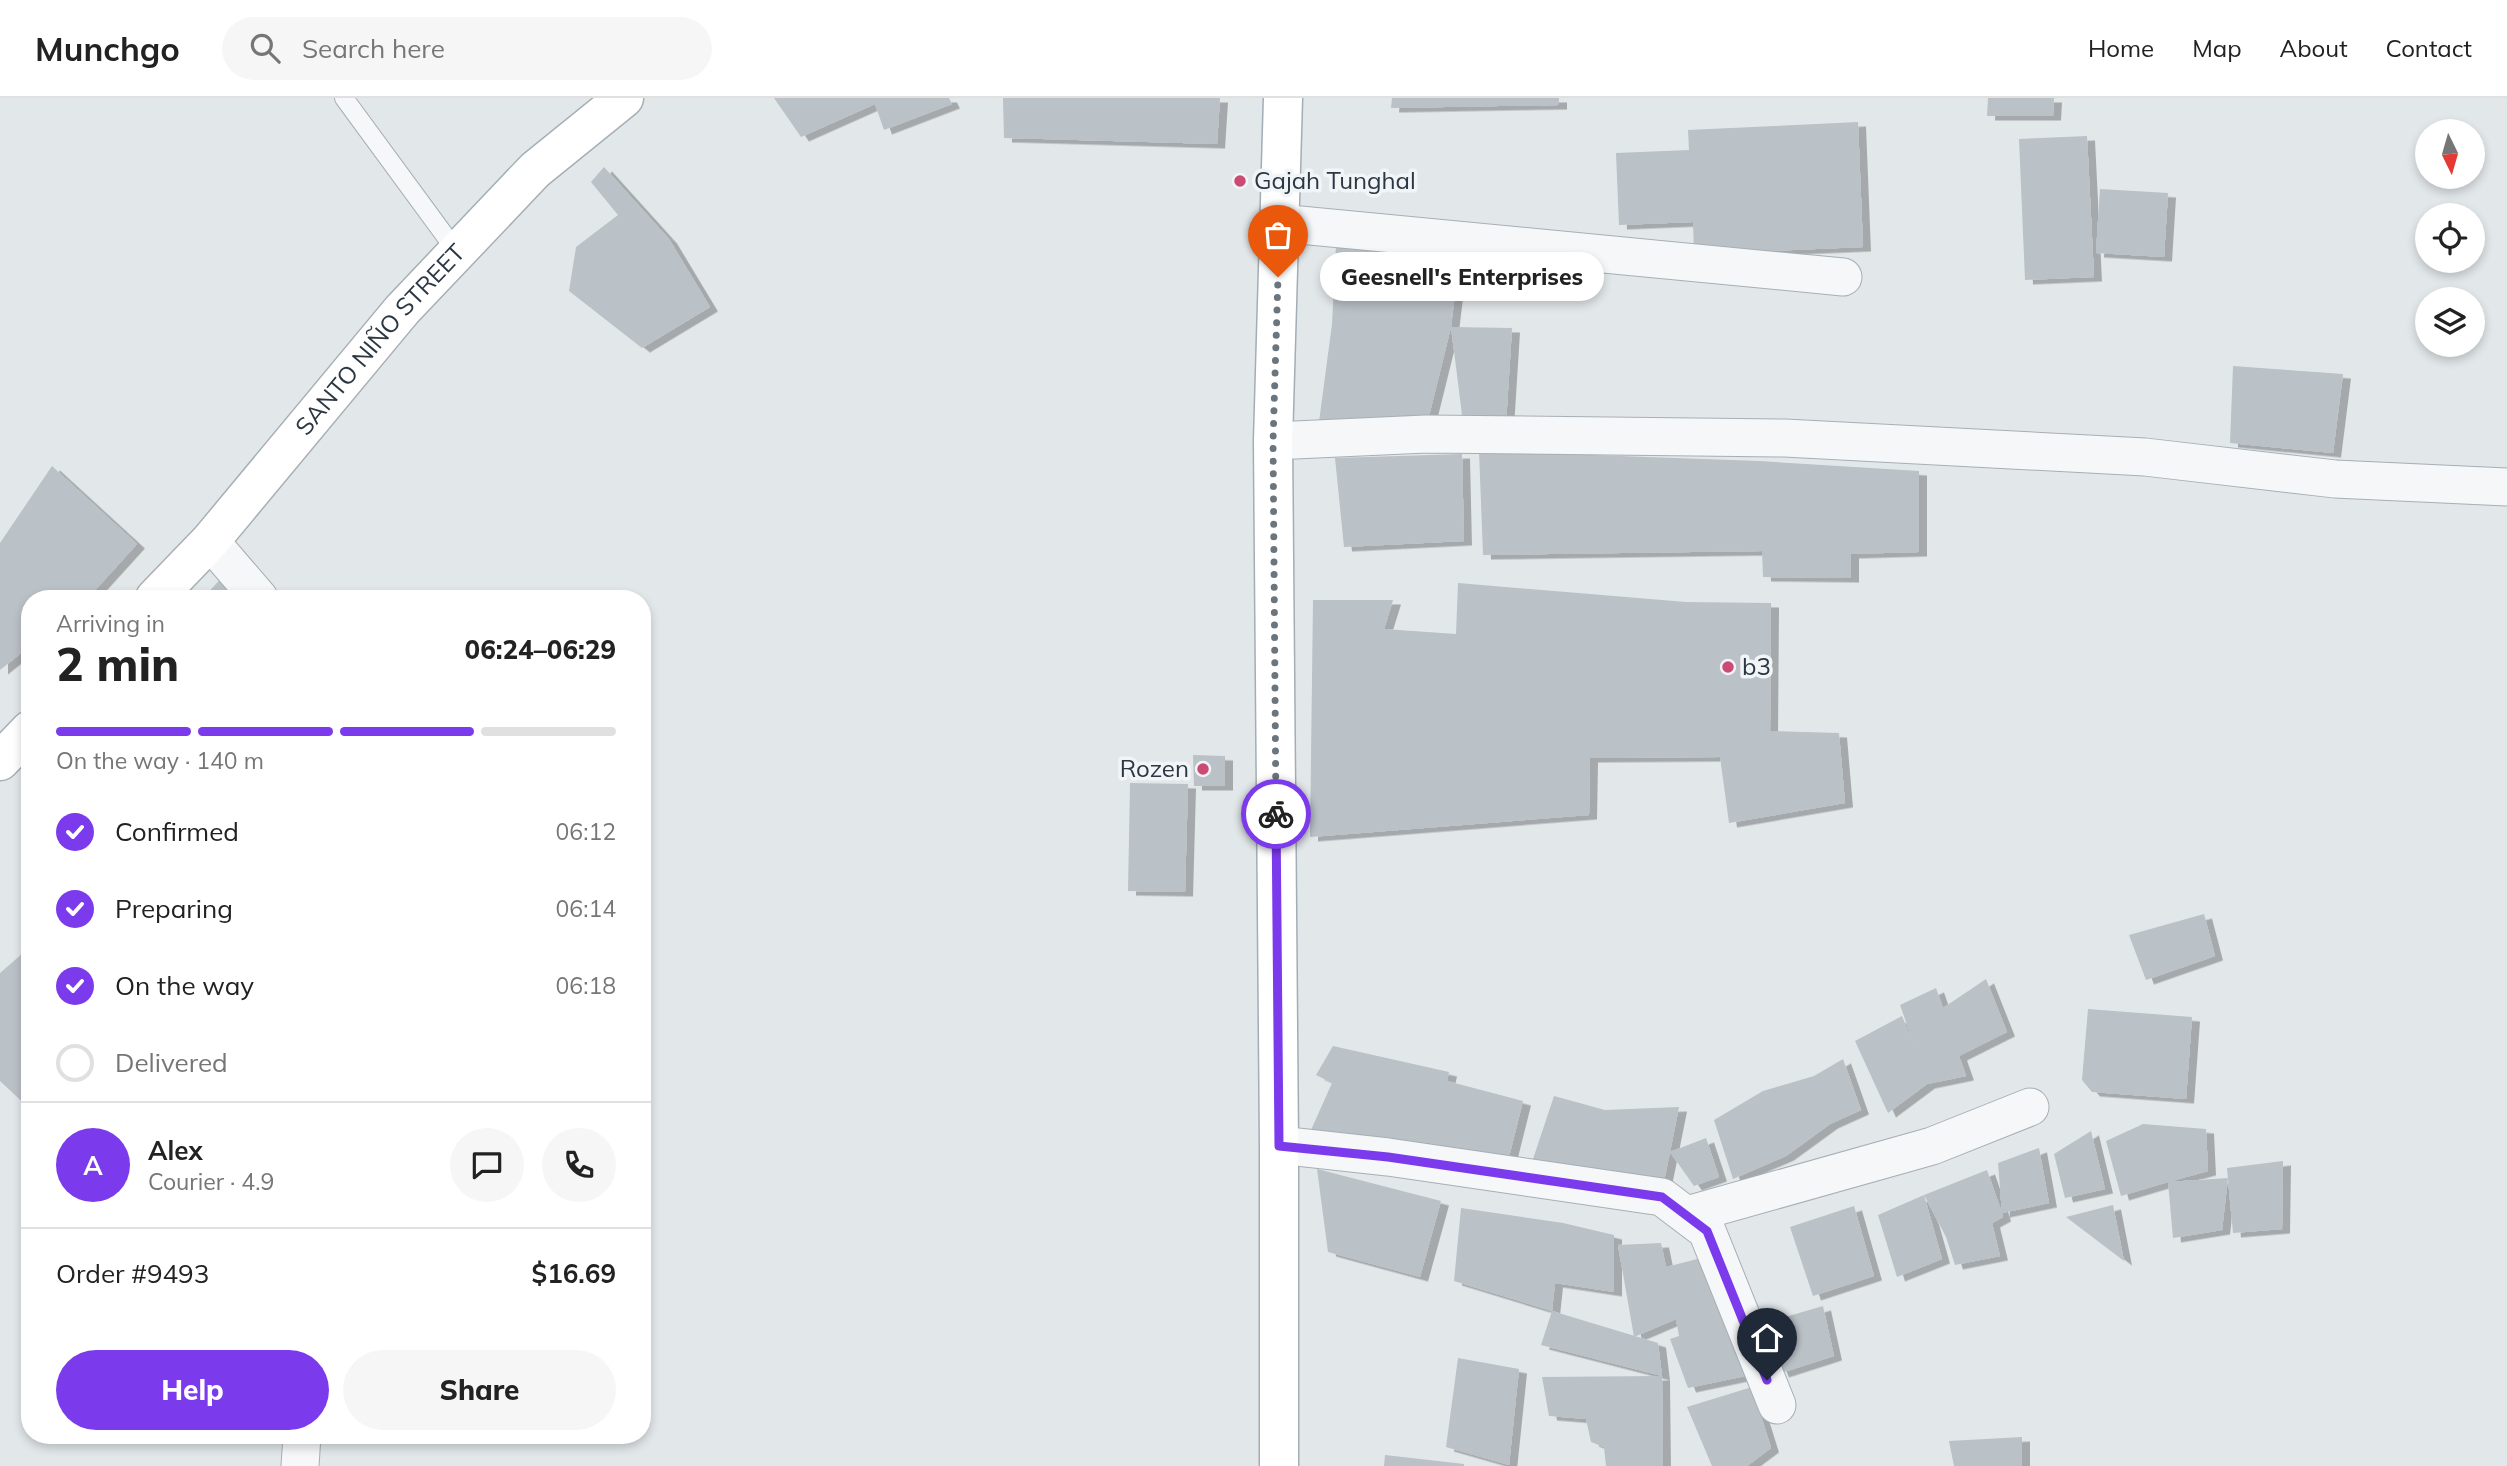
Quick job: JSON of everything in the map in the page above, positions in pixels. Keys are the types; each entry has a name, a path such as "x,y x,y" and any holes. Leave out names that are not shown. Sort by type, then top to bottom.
{"main road":[{"name":"SANTO NIÑO STREET","path":"163,590 210,541 402,310 535,170 624,98"},
{"path":"1279,1466 1273,441 1283,98"},
{"path":"0,761 21,739"}],"street":[{"path":"1279,223 1843,277"},
{"path":"1273,441 1426,434 1785,438 2145,457 2335,479 2507,487"},
{"path":"210,541 252,590"},
{"path":"1687,1215 1933,1146 2030,1107"},
{"path":"1279,1146 1388,1157 1662,1197 1707,1231 1777,1405"},
{"path":"300,1466 301,1444"}],"lane":[{"path":"344,98 457,252"}],"building":[{"path":"774,98 949,98 952,104 884,130 875,104 801,137"},
{"path":"1003,98 1220,98 1217,144 1004,138"},
{"path":"1392,98 1559,98 1559,105 1391,108"},
{"path":"1988,98 2054,98 2053,116 1987,116"},
{"path":"1858,122 1863,247 1694,254 1693,222 1619,225 1616,153 1689,150 1688,130"},
{"path":"2087,136 2094,277 2025,280 2019,139"},
{"path":"604,167 669,239 710,307 642,348 569,291 576,247 618,215 591,182"},
{"path":"2100,189 2168,193 2164,257 2096,253"},
{"path":"1336,245 1460,252 1451,327 1428,420 1319,422 1332,324"},
{"path":"1451,327 1512,328 1506,423 1463,423"},
{"path":"2233,366 2343,374 2333,453 2230,443"},
{"path":"1479,451 1759,461 1919,471 1919,552 1851,554 1851,578 1763,577 1762,551 1483,555"},
{"path":"1462,454 1464,541 1344,547 1335,458"},
{"path":"52,466 137,544 95,590 21,590 21,653 0,670 0,543"},
{"path":"226,573 240,590 210,590"},
{"path":"1458,583 1686,602 1771,603 1770,731 1839,733 1845,803 1729,823 1720,757 1590,758 1589,815 1310,837 1313,600 1393,600 1384,629 1456,634"},
{"path":"1193,755 1225,756 1225,786 1194,786"},
{"path":"1130,783 1188,784 1185,892 1128,891"},
{"path":"2204,914 2215,956 2146,980 2129,935"},
{"path":"21,955 21,1101 0,1081 0,973"},
{"path":"1986,979 2007,1032 1959,1056 1966,1076 1927,1084 1888,1113 1855,1041 1902,1016 1917,1053 1900,1005 1936,988 1943,1008"},
{"path":"2088,1009 2192,1017 2186,1099 2092,1092 2082,1080"},
{"path":"1333,1046 1449,1072 1447,1081 1523,1101 1508,1161 1429,1143 1311,1130 1332,1083 1316,1075"},
{"path":"1843,1059 1861,1110 1830,1124 1786,1156 1733,1179 1714,1120 1763,1091 1814,1076"},
{"path":"1554,1096 1605,1110 1679,1107 1664,1181 1532,1162"},
{"path":"2143,1124 2206,1129 2208,1171 2121,1196 2106,1141"},
{"path":"2091,1131 2105,1189 2065,1198 2054,1154"},
{"path":"1706,1138 1719,1177 1694,1186 1670,1152"},
{"path":"2039,1148 2049,1203 2002,1213 1998,1163"},
{"path":"2283,1161 2282,1229 2233,1233 2227,1168"},
{"path":"1317,1169 1441,1201 1420,1277 1328,1252"},
{"path":"1987,1170 2003,1217 1992,1223 2000,1256 1955,1265 1946,1237 1924,1195"},
{"path":"2228,1178 2222,1230 2173,1238 2168,1182"},
{"path":"1924,1195 1942,1259 1897,1277 1878,1215"},
{"path":"2113,1205 2124,1261 2066,1217"},
{"path":"1854,1206 1874,1276 1813,1296 1790,1227"},
{"path":"1461,1208 1563,1223 1614,1235 1614,1292 1555,1283 1552,1311 1454,1281"},
{"path":"1661,1243 1666,1267 1705,1257 1750,1375 1688,1388 1670,1339 1679,1336 1676,1319 1634,1337 1618,1245"},
{"path":"1823,1306 1834,1356 1781,1373 1761,1324"},
{"path":"1552,1311 1658,1343 1662,1376 1541,1345"},
{"path":"1458,1358 1519,1369 1509,1465 1446,1447"},
{"path":"1662,1376 1663,1466 1606,1466 1604,1447 1591,1442 1586,1419 1549,1416 1542,1377"},
{"path":"1752,1387 1771,1448 1747,1466 1712,1466 1687,1407"},
{"path":"2022,1437 2022,1466 1954,1466 1949,1441"},
{"path":"1385,1455 1464,1464 1464,1466 1384,1466"}],"way so far":[{"path":"1276,814 1273,441 1278,277"}],"place":[{"name":"Gajah Tunghal","path":"1240,181"},
{"name":"Geesnell's Enterprises","path":"1278,277"},
{"name":"b3","path":"1728,667"},
{"name":"Rozen","path":"1203,769"}],"route":[{"path":"1276,814 1279,1146 1388,1157 1662,1197 1707,1231 1767,1380"}]}
